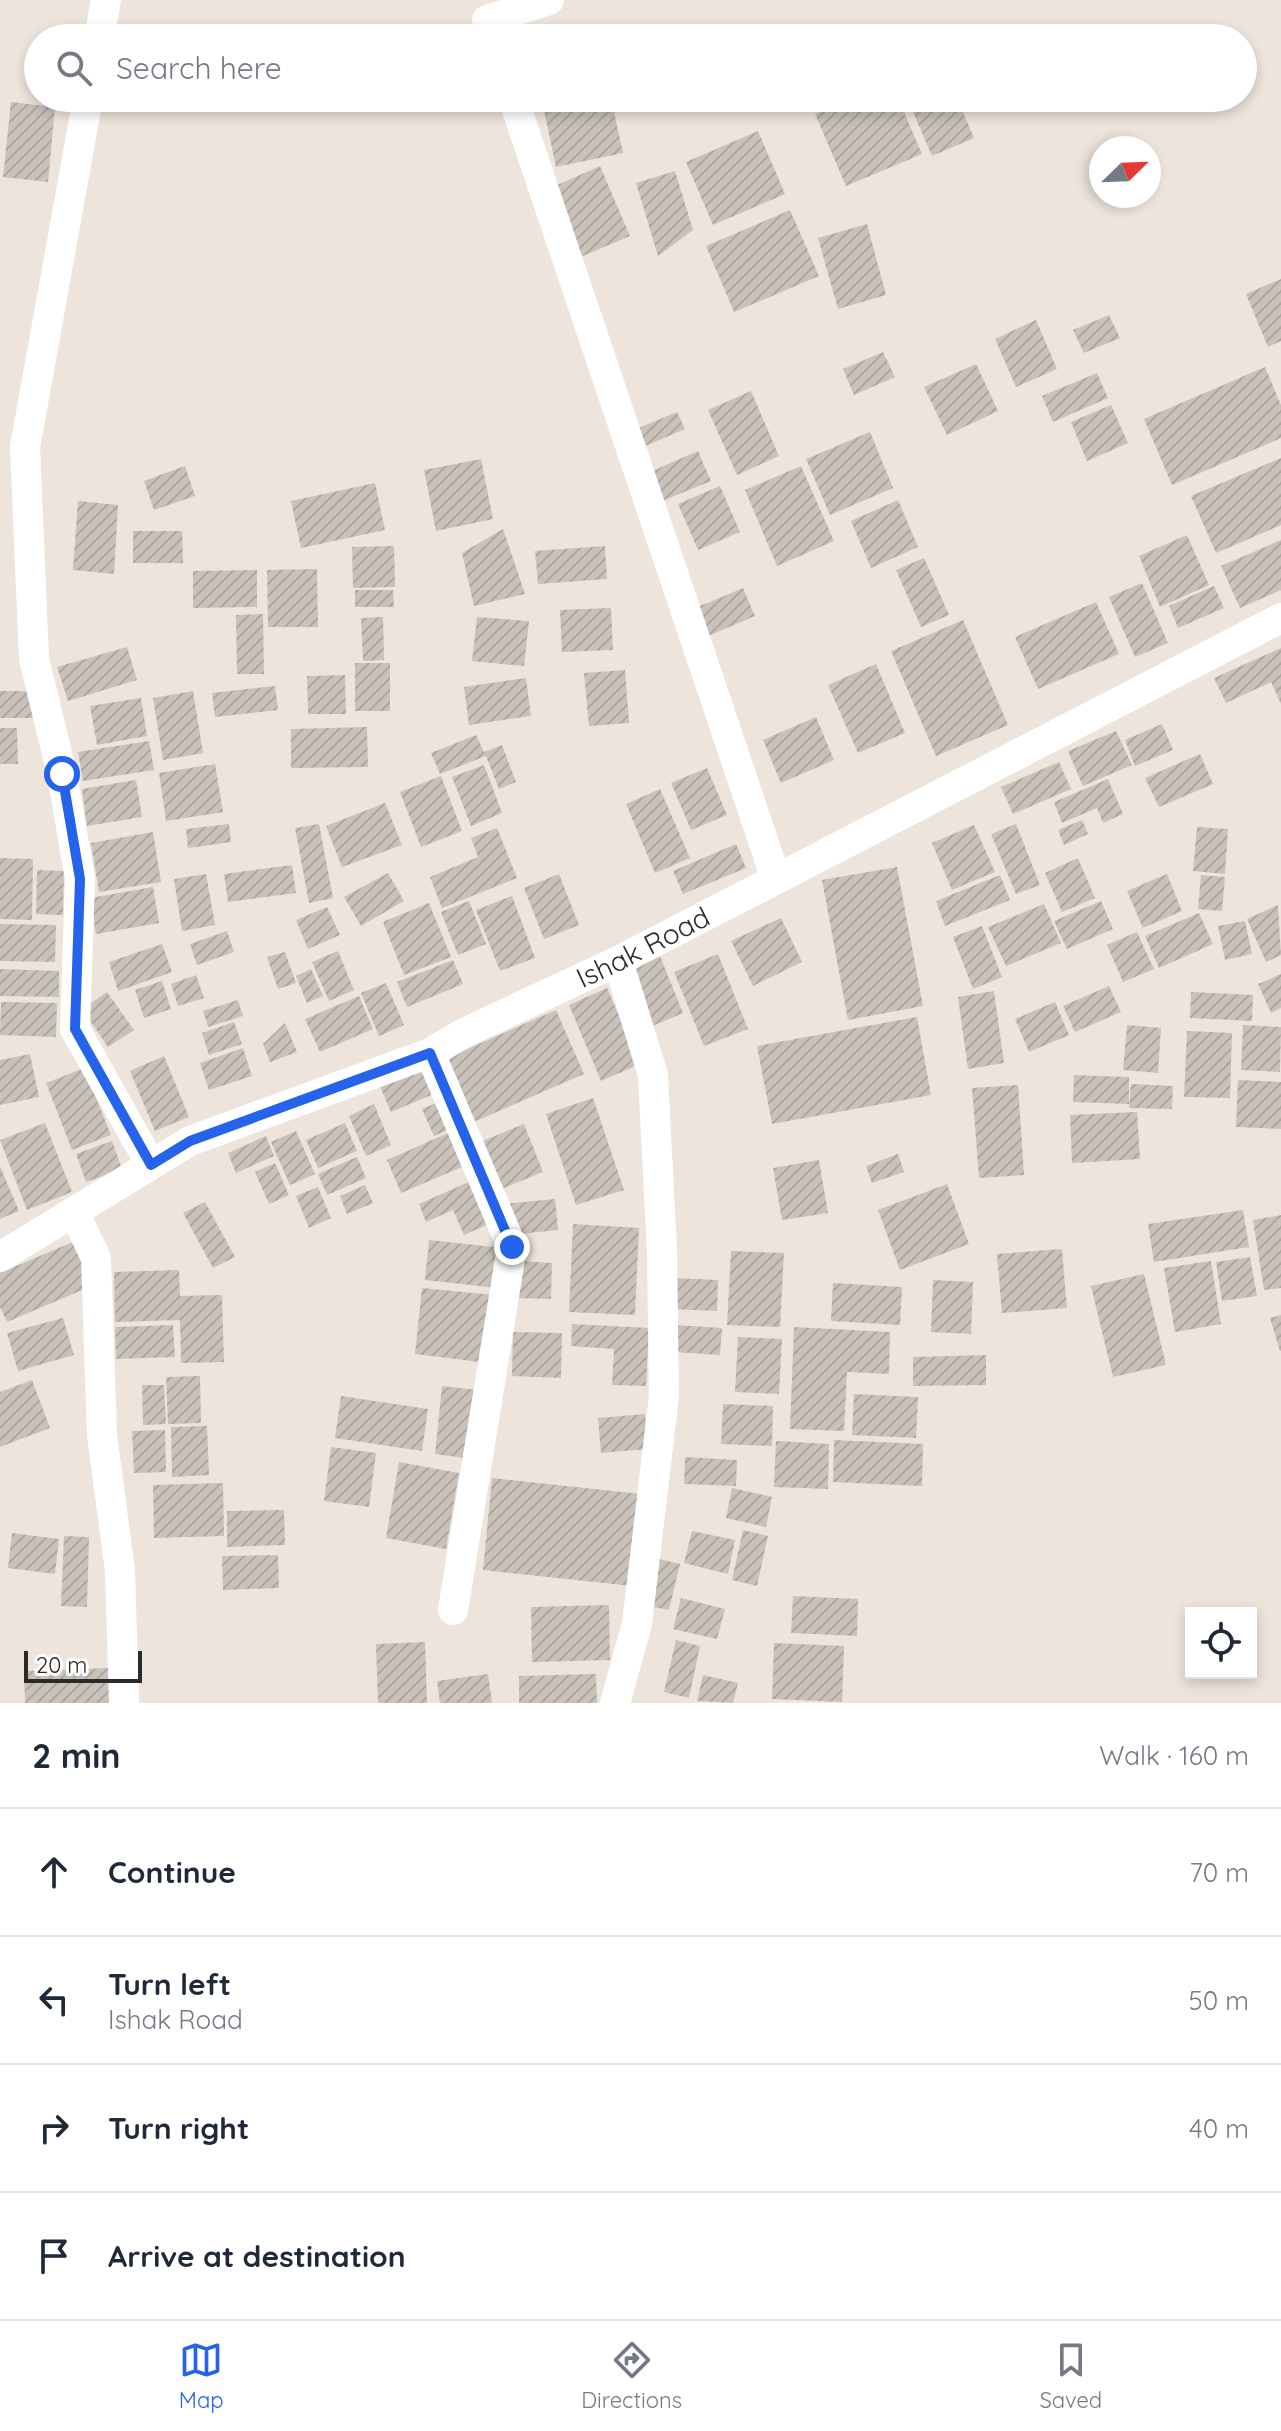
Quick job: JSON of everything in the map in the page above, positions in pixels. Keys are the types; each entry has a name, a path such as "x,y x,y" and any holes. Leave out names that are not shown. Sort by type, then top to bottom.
{"street":[{"path":"102,24 106,0"},
{"path":"488,24 487,20 549,0"},
{"path":"85,112 25,447 34,659 62,774 80,879 75,1029 151,1165"},
{"path":"518,112 776,879"},
{"name":"Ishak Road","path":"0,1257 190,1141 430,1053 464,1033 618,961 1281,618"},
{"path":"615,1703 637,1624 664,1396 662,1251 653,1075 618,961"},
{"path":"430,1053 512,1247 453,1610"},
{"path":"74,1212 96,1258 102,1435 120,1571 124,1703"}],"building":[{"path":"11,102 24,103 24,112 55,112 48,182 3,177"},
{"path":"544,112 614,112 623,153 556,167"},
{"path":"904,112 922,154 846,186 815,114"},
{"path":"913,112 963,112 974,138 932,156"},
{"path":"758,131 785,194 713,225 686,162"},
{"path":"600,166 630,236 576,259 546,190"},
{"path":"675,171 693,230 658,256 636,183"},
{"path":"790,210 819,276 734,312 706,246"},
{"path":"867,224 886,295 838,309 818,238"},
{"path":"1281,279 1281,341 1268,347 1246,294"},
{"path":"1109,315 1120,338 1084,353 1073,330"},
{"path":"1036,320 1057,369 1016,387 995,339"},
{"path":"883,352 895,377 854,395 843,369"},
{"path":"976,364 998,411 947,435 924,387"},
{"path":"1265,367 1281,405 1281,438 1172,485 1144,419"},
{"path":"1097,373 1108,398 1053,422 1042,396"},
{"path":"751,391 779,456 737,475 708,410"},
{"path":"1111,405 1128,443 1087,461 1071,422"},
{"path":"677,412 685,429 636,450 629,432"},
{"path":"870,432 893,488 830,515 806,459"},
{"path":"698,451 711,481 655,504 643,475"},
{"path":"1281,458 1281,525 1216,553 1191,496"},
{"path":"481,459 493,519 436,531 424,470"},
{"path":"185,466 195,496 154,510 144,481"},
{"path":"801,466 834,541 777,566 745,490"},
{"path":"375,483 385,530 301,548 291,501"},
{"path":"720,486 740,532 698,550 678,504"},
{"path":"898,500 918,547 871,568 851,521"},
{"path":"78,501 118,505 114,574 73,570"},
{"path":"503,529 525,594 474,606 462,553"},
{"path":"133,531 182,531 183,563 133,563"},
{"path":"1187,535 1209,585 1160,607 1139,556"},
{"path":"1281,540 1281,590 1240,608 1221,566"},
{"path":"394,546 395,587 353,588 352,547"},
{"path":"605,546 607,579 538,584 535,551"},
{"path":"924,558 949,615 921,627 896,570"},
{"path":"317,569 318,627 268,627 267,570"},
{"path":"257,570 257,607 193,608 193,571"},
{"path":"1142,583 1168,643 1135,657 1109,597"},
{"path":"1214,586 1224,608 1178,628 1169,606"},
{"path":"743,588 755,616 701,639 688,611"},
{"path":"355,590 393,590 394,607 355,607"},
{"path":"1096,602 1119,654 1038,689 1015,637"},
{"path":"611,608 613,650 562,652 560,610"},
{"path":"263,614 264,674 237,674 236,615"},
{"path":"383,617 384,660 363,661 361,618"},
{"path":"477,617 529,621 524,666 472,661"},
{"path":"963,620 1008,725 936,756 891,651"},
{"path":"127,647 137,680 68,701 57,667"},
{"path":"1281,648 1281,704 1271,682 1226,703 1214,678"},
{"path":"355,663 390,663 390,711 355,711"},
{"path":"876,664 905,733 858,753 828,685"},
{"path":"625,670 629,723 589,726 584,673"},
{"path":"345,675 346,714 308,714 307,676"},
{"path":"526,678 531,716 469,725 464,687"},
{"path":"275,686 278,710 215,717 212,693"},
{"path":"0,691 35,691 35,718 0,718"},
{"path":"193,691 203,753 163,760 153,698"},
{"path":"141,698 147,736 97,745 90,706"},
{"path":"816,717 834,760 781,783 763,740"},
{"path":"1162,724 1173,750 1135,766 1125,740"},
{"path":"367,727 368,767 291,768 291,729"},
{"path":"0,728 17,728 18,764 0,764"},
{"path":"1116,731 1132,765 1083,786 1068,751"},
{"path":"476,735 484,752 502,745 516,782 499,789 486,756 440,774 431,753"},
{"path":"149,741 154,770 83,781 78,752"},
{"path":"1200,754 1213,784 1159,807 1145,778"},
{"path":"1059,762 1071,789 1013,814 1001,787"},
{"path":"215,764 223,812 166,821 159,773"},
{"path":"484,765 502,813 471,826 452,777"},
{"path":"707,768 727,815 691,830 671,783"},
{"path":"441,776 462,831 421,847 400,792"},
{"path":"1108,779 1123,814 1103,823 1097,808 1062,823 1054,802"},
{"path":"136,780 142,817 87,826 82,789"},
{"path":"660,789 690,858 655,873 626,804"},
{"path":"385,803 402,845 342,867 326,826"},
{"path":"1082,820 1088,834 1064,845 1058,830"},
{"path":"229,824 231,842 188,848 186,829"},
{"path":"319,824 333,898 309,903 295,828"},
{"path":"1016,824 1040,885 1016,894 991,834"},
{"path":"974,825 995,872 952,890 932,843"},
{"path":"1197,827 1228,829 1225,874 1193,871"},
{"path":"497,828 517,878 442,908 430,877 478,857 471,838"},
{"path":"153,832 161,882 99,892 91,843"},
{"path":"736,844 746,868 683,894 673,871"},
{"path":"0,858 33,859 32,920 0,919"},
{"path":"1078,858 1095,898 1062,912 1045,873"},
{"path":"292,865 296,893 228,902 224,874"},
{"path":"897,867 923,1006 848,1020 822,880"},
{"path":"37,870 64,871 63,915 36,914"},
{"path":"388,873 404,901 361,926 344,897"},
{"path":"206,874 215,925 182,931 174,879"},
{"path":"559,874 579,925 544,939 524,888"},
{"path":"1167,874 1182,911 1143,928 1127,891"},
{"path":"1000,875 1010,900 945,926 936,901"},
{"path":"1201,875 1225,877 1222,911 1198,909"},
{"path":"153,887 159,923 96,934 90,898"},
{"path":"512,896 535,958 500,971 476,910"},
{"path":"469,901 486,944 458,955 441,912"},
{"path":"1101,901 1113,929 1067,949 1054,921"},
{"path":"429,903 451,957 404,975 383,922"},
{"path":"1044,904 1061,943 1006,966 988,927"},
{"path":"1278,905 1281,955 1266,962 1247,919"},
{"path":"327,907 340,935 308,949 296,920"},
{"path":"1199,913 1213,944 1159,968 1145,936"},
{"path":"781,918 802,962 753,986 731,941"},
{"path":"1245,921 1252,954 1225,960 1218,926"},
{"path":"0,924 56,925 55,962 0,961"},
{"path":"982,926 1002,977 973,989 953,937"},
{"path":"227,931 234,952 197,965 190,944"},
{"path":"1137,932 1154,969 1123,982 1107,945"},
{"path":"162,944 172,972 118,991 109,962"},
{"path":"338,951 354,990 329,1001 312,962"},
{"path":"285,952 296,983 278,989 267,957"},
{"path":"718,954 748,1029 704,1046 674,972"},
{"path":"660,956 683,1013 650,1027 627,969"},
{"path":"453,960 463,984 407,1007 397,982"},
{"path":"0,969 59,971 59,997 0,996"},
{"path":"311,969 323,996 307,1003 296,976"},
{"path":"1281,974 1281,1008 1271,1013 1258,984"},
{"path":"196,975 204,998 178,1006 171,984"},
{"path":"162,981 171,1009 144,1018 135,990"},
{"path":"386,983 404,1025 379,1036 361,993"},
{"path":"1109,986 1121,1012 1075,1032 1063,1006"},
{"path":"607,988 640,1064 601,1081 569,1005"},
{"path":"994,991 1004,1063 968,1069 958,997"},
{"path":"107,992 134,1030 108,1047 82,1009"},
{"path":"1191,992 1253,995 1252,1021 1190,1018"},
{"path":"359,996 373,1029 320,1052 305,1019"},
{"path":"238,1000 243,1016 208,1027 203,1011"},
{"path":"1,1002 57,1003 56,1037 0,1035"},
{"path":"1055,1002 1069,1035 1029,1052 1015,1019"},
{"path":"556,1010 584,1074 469,1124 442,1060"},
{"path":"917,1017 931,1095 772,1124 757,1046"},
{"path":"234,1022 242,1044 209,1055 202,1033"},
{"path":"285,1023 297,1052 270,1062 263,1044"},
{"path":"1127,1025 1161,1028 1158,1073 1123,1070"},
{"path":"1243,1025 1281,1027 1280,1072 1241,1070"},
{"path":"1187,1031 1232,1033 1230,1098 1184,1097"},
{"path":"243,1048 252,1076 209,1090 200,1063"},
{"path":"30,1054 39,1097 0,1105 0,1060"},
{"path":"164,1056 189,1117 155,1131 130,1071"},
{"path":"430,1063 443,1090 391,1112 379,1084"},
{"path":"84,1068 111,1135 72,1150 46,1083"},
{"path":"1074,1075 1129,1077 1129,1104 1073,1102"},
{"path":"1238,1080 1281,1082 1281,1129 1236,1127"},
{"path":"1131,1084 1173,1086 1172,1109 1129,1108"},
{"path":"1018,1085 1024,1175 979,1178 972,1088"},
{"path":"593,1098 624,1190 576,1205 546,1114"},
{"path":"443,1100 455,1127 434,1136 422,1109"},
{"path":"374,1104 391,1145 366,1156 349,1116"},
{"path":"1137,1112 1140,1159 1072,1163 1070,1115"},
{"path":"45,1123 72,1192 27,1210 0,1140"},
{"path":"345,1123 357,1151 318,1168 306,1140"},
{"path":"524,1124 543,1172 499,1190 480,1142"},
{"path":"296,1131 315,1174 290,1185 271,1142"},
{"path":"448,1133 462,1167 401,1193 387,1160"},
{"path":"266,1136 274,1156 236,1173 228,1153"},
{"path":"112,1141 122,1169 86,1182 76,1154"},
{"path":"898,1154 904,1172 872,1183 866,1166"},
{"path":"357,1157 366,1178 327,1195 318,1174"},
{"path":"819,1160 828,1213 782,1220 773,1168"},
{"path":"275,1163 289,1195 269,1204 255,1172"},
{"path":"0,1166 19,1211 0,1219"},
{"path":"473,1180 491,1223 464,1235 453,1210 426,1222 419,1204"},
{"path":"947,1184 969,1244 900,1270 878,1210"},
{"path":"365,1185 373,1203 347,1214 340,1196"},
{"path":"318,1187 331,1218 309,1228 296,1196"},
{"path":"555,1199 558,1230 508,1235 504,1204"},
{"path":"205,1202 235,1257 213,1268 183,1213"},
{"path":"1243,1210 1249,1247 1154,1262 1148,1224"},
{"path":"1281,1215 1281,1288 1264,1290 1253,1220"},
{"path":"573,1224 639,1228 635,1315 569,1312"},
{"path":"429,1240 503,1248 498,1288 425,1280"},
{"path":"75,1241 94,1285 7,1322 0,1307 0,1273"},
{"path":"1062,1249 1067,1308 1002,1313 997,1254"},
{"path":"731,1251 784,1253 780,1327 727,1325"},
{"path":"1250,1257 1257,1296 1222,1301 1216,1262"},
{"path":"520,1261 552,1263 551,1299 518,1298"},
{"path":"1211,1261 1221,1324 1175,1332 1164,1268"},
{"path":"179,1270 180,1296 222,1295 224,1362 181,1363 180,1320 115,1322 114,1272"},
{"path":"1144,1274 1166,1365 1113,1377 1091,1286"},
{"path":"673,1278 718,1280 717,1311 672,1309"},
{"path":"933,1280 973,1282 971,1334 931,1332"},
{"path":"833,1283 902,1287 900,1325 831,1321"},
{"path":"422,1288 495,1295 488,1363 415,1354"},
{"path":"1281,1315 1281,1351 1280,1351 1270,1318"},
{"path":"63,1318 74,1355 18,1371 7,1333"},
{"path":"572,1324 649,1328 646,1386 612,1385 614,1349 571,1346"},
{"path":"173,1325 175,1357 116,1359 115,1327"},
{"path":"674,1325 722,1328 720,1355 673,1352"},
{"path":"794,1327 890,1332 889,1374 847,1372 844,1431 790,1429"},
{"path":"513,1332 562,1333 561,1378 512,1376"},
{"path":"738,1337 782,1339 779,1394 735,1392"},
{"path":"986,1355 986,1385 913,1386 913,1357"},
{"path":"200,1376 201,1423 168,1424 166,1377"},
{"path":"32,1380 50,1428 0,1447 0,1392"},
{"path":"142,1385 164,1385 166,1424 143,1425"},
{"path":"442,1386 479,1390 472,1459 435,1454"},
{"path":"854,1394 918,1397 916,1438 852,1435"},
{"path":"341,1396 428,1409 422,1451 335,1438"},
{"path":"723,1404 773,1406 772,1446 721,1444"},
{"path":"645,1414 648,1449 601,1453 598,1418"},
{"path":"207,1426 209,1475 172,1477 171,1427"},
{"path":"165,1430 166,1472 134,1473 132,1431"},
{"path":"834,1440 923,1444 922,1486 833,1482"},
{"path":"776,1441 829,1444 828,1489 774,1487"},
{"path":"331,1447 376,1453 369,1507 324,1501"},
{"path":"685,1457 737,1460 736,1486 684,1484"},
{"path":"399,1462 459,1473 446,1549 386,1538"},
{"path":"492,1478 641,1494 632,1586 483,1570"},
{"path":"223,1483 224,1536 154,1538 153,1485"},
{"path":"732,1488 772,1497 766,1527 726,1518"},
{"path":"284,1510 285,1545 227,1547 227,1511"},
{"path":"743,1530 768,1536 757,1586 732,1580"},
{"path":"692,1531 735,1540 728,1574 684,1563"},
{"path":"12,1533 59,1539 55,1574 8,1568"},
{"path":"64,1536 89,1537 87,1607 61,1606"},
{"path":"278,1555 279,1588 223,1590 222,1556"},
{"path":"659,1559 680,1564 669,1610 648,1606"},
{"path":"793,1596 858,1599 857,1636 791,1633"},
{"path":"681,1598 725,1609 717,1639 673,1629"},
{"path":"609,1605 610,1660 532,1662 531,1607"},
{"path":"676,1640 700,1646 689,1698 664,1692"},
{"path":"425,1642 427,1703 378,1703 376,1644"},
{"path":"774,1643 844,1646 842,1702 772,1699"},
{"path":"112,1668 113,1703 25,1703 24,1671"},
{"path":"488,1674 492,1703 440,1703 437,1681"},
{"path":"596,1674 597,1703 519,1703 519,1676"},
{"path":"703,1675 738,1683 733,1703 697,1701"}],"route":[{"path":"62,774 80,879 75,1029 151,1165 190,1141 430,1053 512,1247"}]}
